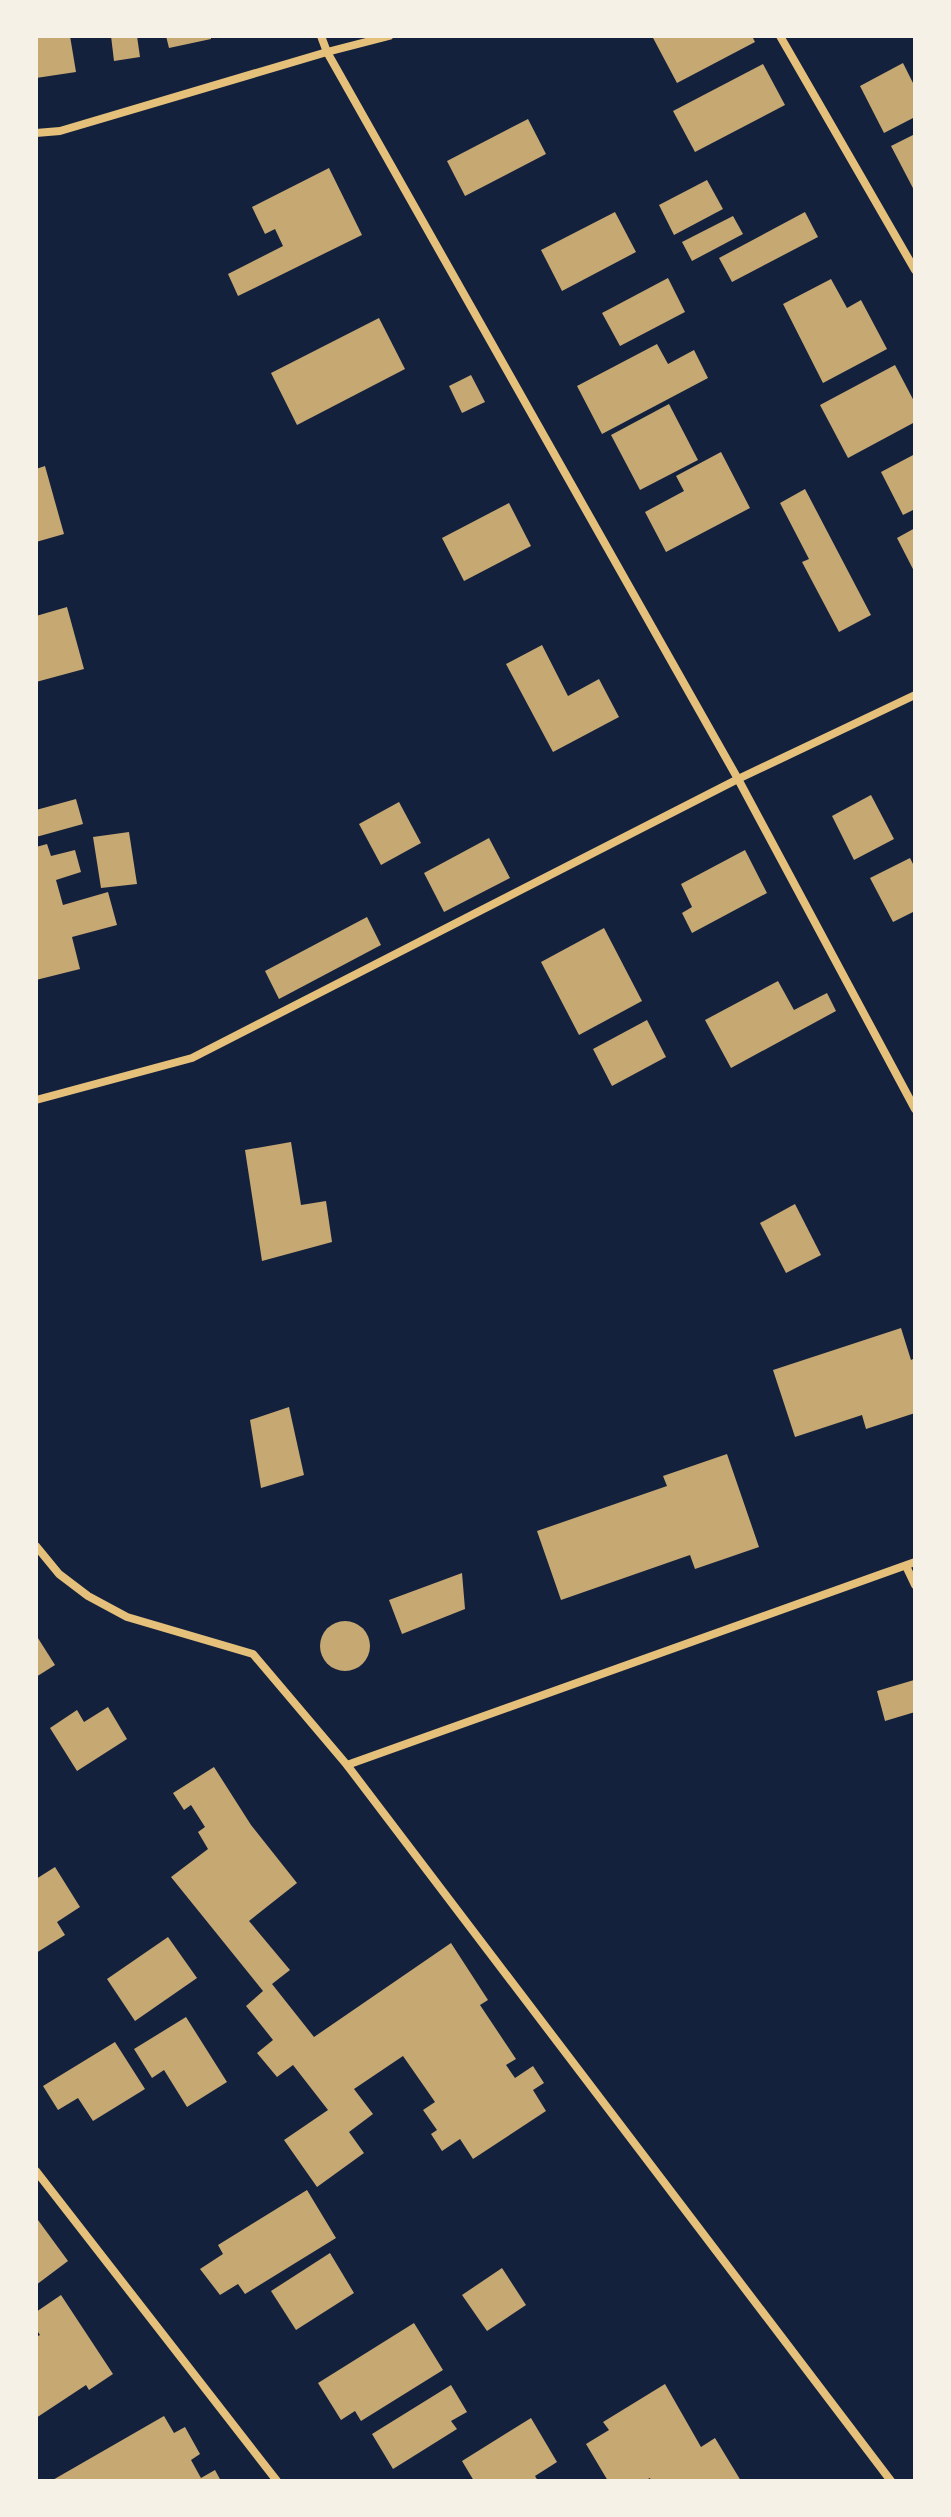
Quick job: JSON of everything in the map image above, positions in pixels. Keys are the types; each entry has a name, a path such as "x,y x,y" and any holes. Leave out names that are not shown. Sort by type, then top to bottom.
{"street":[{"path":"321,36 327,52 738,779 915,1109"},
{"path":"36,133 60,131 389,36"},
{"path":"780,36 915,270"},
{"path":"36,1100 192,1058 738,779 915,695"},
{"path":"36,1546 59,1574 88,1596 127,1617 253,1654 347,1765 891,2481"},
{"path":"347,1765 911,1564 915,1585"},
{"path":"36,2171 277,2481"}],"building":[{"path":"36,36 70,36 76,72 36,78"},
{"path":"111,36 137,36 140,57 114,61"},
{"path":"166,36 211,36 211,39 169,48"},
{"path":"652,36 752,36 755,42 677,83"},
{"path":"903,63 915,87 915,117 884,133 860,86"},
{"path":"763,64 785,105 695,152 673,111"},
{"path":"528,119 546,154 465,196 447,161"},
{"path":"915,134 915,192 891,146"},
{"path":"329,168 362,235 238,296 228,274 283,246 275,229 265,234 252,207"},
{"path":"707,180 723,209 674,235 659,205"},
{"path":"615,212 636,252 562,291 541,250"},
{"path":"805,212 818,237 732,282 719,258"},
{"path":"733,216 743,234 692,261 682,242"},
{"path":"668,278 685,312 620,346 602,313"},
{"path":"831,279 847,308 861,300 887,349 823,383 783,304"},
{"path":"379,318 405,369 297,425 271,373"},
{"path":"657,344 668,364 694,350 708,378 602,434 577,386"},
{"path":"895,365 915,403 915,422 848,458 820,405"},
{"path":"471,375 485,402 462,413 449,386"},
{"path":"669,404 698,460 640,490 611,435"},
{"path":"721,452 750,508 666,552 645,512 684,491 676,476"},
{"path":"915,454 915,509 903,515 881,472"},
{"path":"45,466 64,534 36,542 36,469"},
{"path":"805,489 871,615 839,632 802,562 809,559 780,503"},
{"path":"509,503 531,546 464,581 442,538"},
{"path":"915,528 915,573 897,538"},
{"path":"67,607 84,669 36,682 36,616"},
{"path":"542,645 568,696 599,679 619,717 553,752 506,664"},
{"path":"871,795 894,839 854,860 832,816"},
{"path":"76,799 83,824 36,837 36,810"},
{"path":"399,802 421,843 381,865 359,824"},
{"path":"129,832 137,884 101,888 93,837"},
{"path":"489,838 510,878 444,912 424,873"},
{"path":"47,844 51,856 75,850 81,872 56,880 63,905 108,892 117,925 72,937 80,969 36,980 36,847"},
{"path":"745,850 767,893 692,933 682,913 692,907 681,884"},
{"path":"910,858 915,868 915,911 893,922 870,878"},
{"path":"367,917 381,945 279,999 265,971"},
{"path":"604,928 642,1001 579,1035 541,962"},
{"path":"778,981 794,1010 827,993 836,1011 731,1068 705,1020"},
{"path":"647,1020 666,1057 612,1086 593,1049"},
{"path":"291,1142 301,1205 326,1201 332,1242 262,1261 245,1150"},
{"path":"795,1204 821,1255 786,1273 760,1223"},
{"path":"901,1328 911,1360 915,1358 915,1413 866,1429 862,1415 795,1437 773,1370"},
{"path":"289,1407 304,1475 261,1488 250,1420"},
{"path":"727,1454 759,1547 695,1569 690,1555 561,1600 537,1531 667,1486 663,1476"},
{"path":"462,1573 465,1609 402,1634 389,1600"},
{"path":"345,1621 363,1628 370,1646 363,1664 345,1671 327,1664 320,1646 327,1628"},
{"path":"36,1635 55,1665 36,1677"},
{"path":"914,1680 915,1712 885,1721 877,1691"},
{"path":"108,1707 127,1739 77,1771 50,1728 77,1710 84,1722"},
{"path":"214,1767 251,1825 297,1883 249,1921 290,1970 272,1984 314,2037 451,1943 488,2000 480,2005 516,2059 506,2065 515,2078 533,2066 544,2083 533,2090 546,2111 473,2159 460,2139 442,2151 431,2134 437,2130 423,2110 435,2102 403,2056 354,2089 373,2114 349,2132 364,2153 317,2187 284,2140 328,2110 293,2065 277,2077 257,2053 273,2040 246,2006 263,1991 171,1877 208,1849 198,1832 205,1827 191,1805 184,1810 173,1793"},
{"path":"55,1867 80,1907 57,1922 65,1935 36,1953 36,1879"},
{"path":"168,1937 197,1978 135,2021 107,1979"},
{"path":"186,2017 227,2082 187,2107 164,2070 152,2078 134,2049"},
{"path":"115,2042 145,2089 93,2121 78,2098 58,2110 43,2086"},
{"path":"307,2190 336,2238 245,2294 238,2284 220,2295 200,2269 223,2254 218,2245"},
{"path":"38,2220 68,2261 36,2285 36,2222"},
{"path":"330,2253 354,2293 296,2330 271,2291"},
{"path":"502,2268 526,2305 487,2331 462,2295"},
{"path":"61,2295 113,2374 89,2390 86,2385 36,2418 36,2337 40,2335 36,2329 36,2312"},
{"path":"414,2323 443,2370 361,2421 355,2411 341,2420 318,2383"},
{"path":"665,2384 701,2447 715,2438 741,2481 651,2481 650,2478 644,2481 608,2481 586,2444 609,2430 603,2422"},
{"path":"451,2385 467,2412 451,2421 457,2429 393,2469 372,2434"},
{"path":"164,2416 174,2433 185,2427 200,2454 191,2460 201,2478 215,2470 221,2481 51,2481"},
{"path":"531,2418 557,2462 535,2476 538,2481 474,2481 462,2461"}]}
